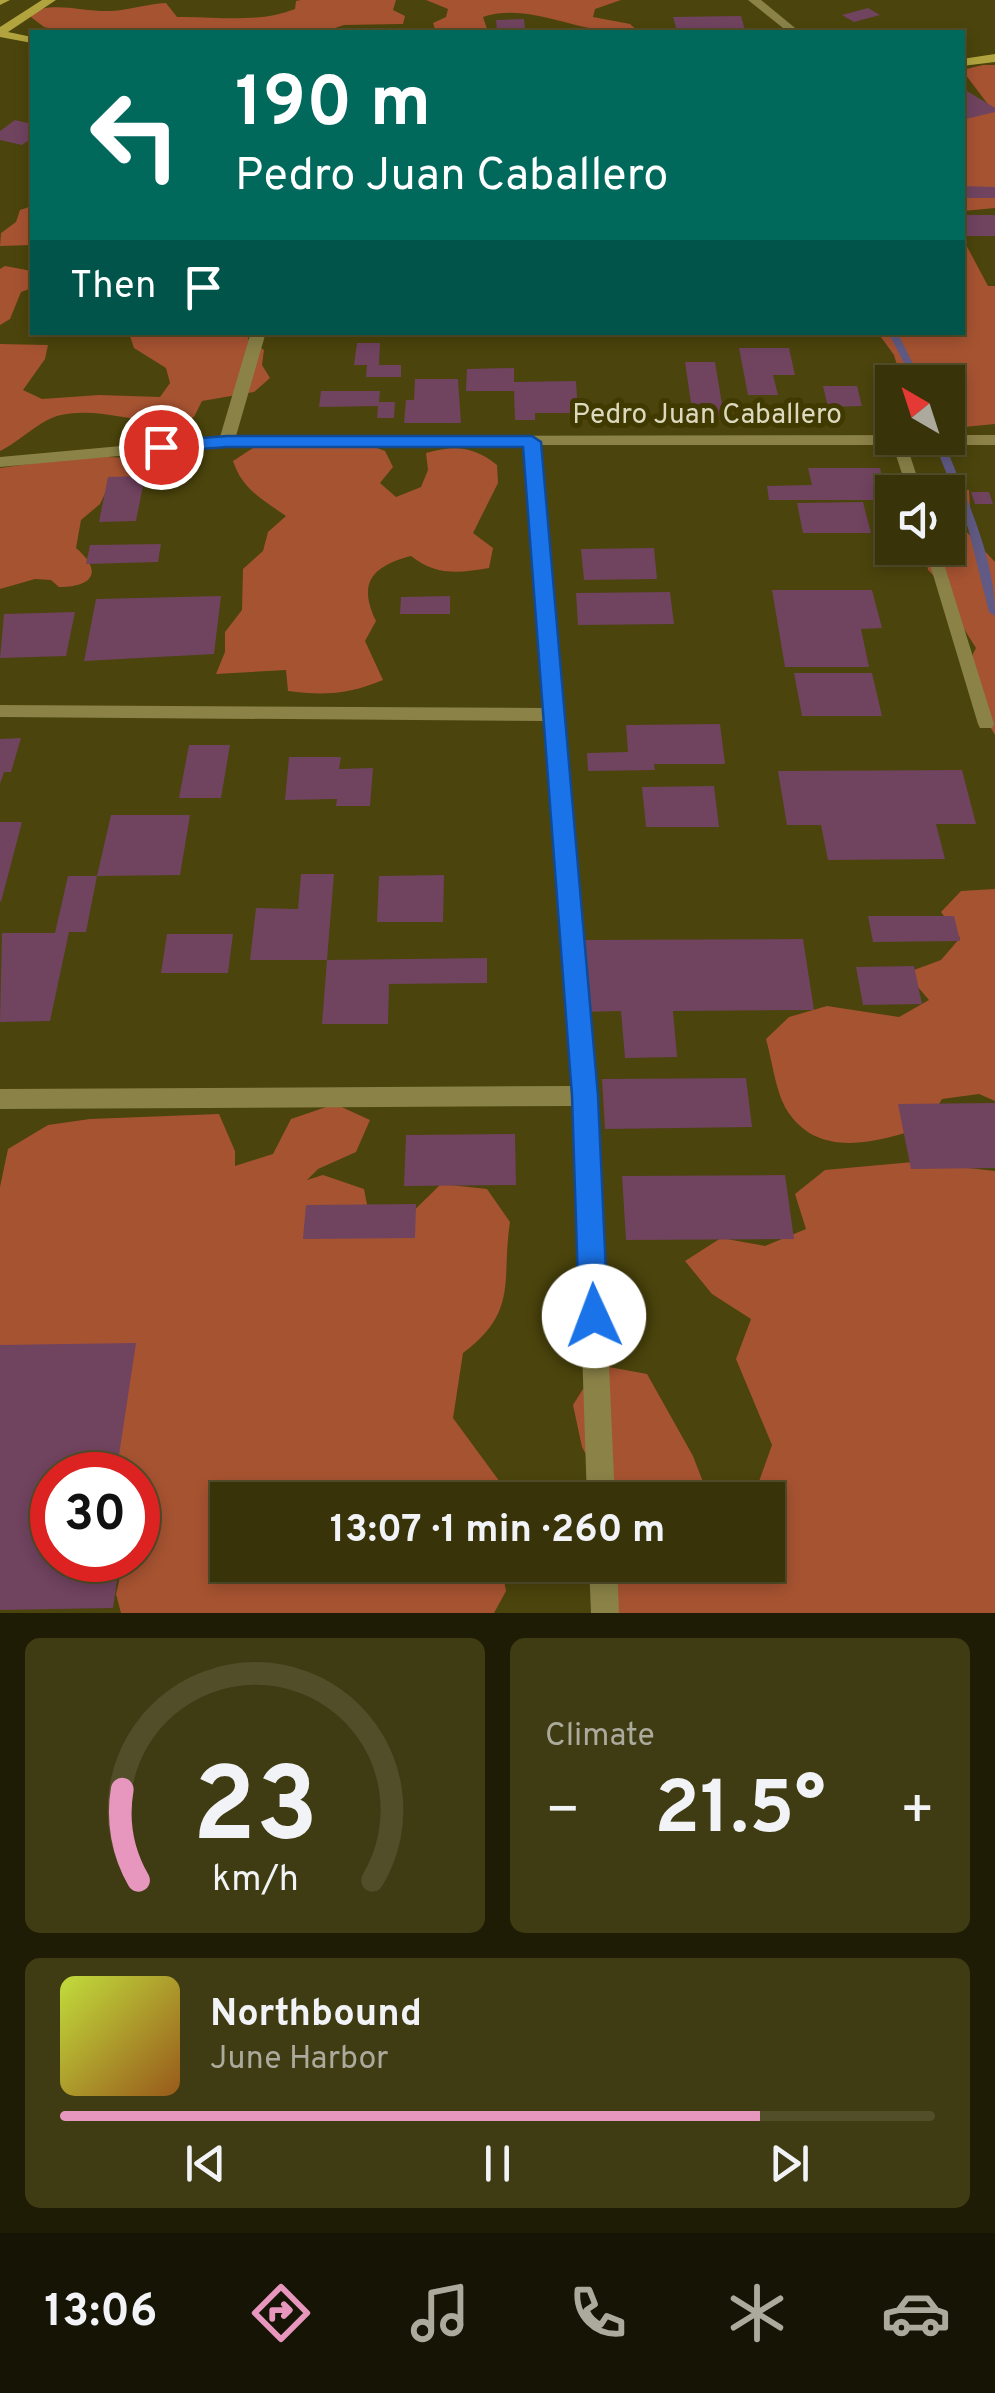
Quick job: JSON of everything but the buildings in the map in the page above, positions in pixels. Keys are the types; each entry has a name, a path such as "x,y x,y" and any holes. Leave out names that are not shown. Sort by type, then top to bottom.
{"street":[{"path":"0,33 50,0"},
{"path":"754,0 792,30"},
{"path":"0,33 30,40"},
{"path":"965,63 995,58"},
{"path":"227,441 258,335"},
{"name":"Pedro Juan Caballero","path":"0,462 227,441 875,440"},
{"name":"Pedro Juan Caballero","path":"965,440 995,440"},
{"path":"532,442 585,1096 600,1482"},
{"path":"0,711 555,715"},
{"path":"0,1099 585,1096"},
{"path":"604,1582 605,1613"}],"lane":[{"path":"937,565 986,724"}],"shaded area":[{"path":"396,0 393,10 405,16 403,24 344,25 329,30 57,30 44,27 27,14 47,8 111,11 166,3 177,17 252,18 295,9 296,1"},
{"path":"426,0 621,0 595,9 593,17 630,24 637,30 600,30 540,16 501,13 483,17 487,30 435,30 433,23 446,17 448,9"},
{"path":"995,65 995,208 965,211 965,119 990,107 965,69"},
{"path":"30,207 30,245 0,246 1,233 16,222 20,210"},
{"path":"965,243 988,286 995,286 995,424 965,427 965,365 897,365 879,335 965,335"},
{"path":"5,266 30,271 30,289 21,292 10,319 0,325 0,269"},
{"path":"130,335 249,335 248,339 264,350 262,365 270,378 254,392 202,401 194,417 176,421 94,413 61,415 0,451 0,344 48,345 45,359 23,390 42,399 99,395 160,397 170,383 166,368 134,348"},
{"path":"306,439 361,442 385,451 393,467 380,483 396,497 421,487 428,470 426,453 463,449 497,465 498,483 473,533 493,548 489,568 448,571 430,567 411,556 378,571 368,596 376,621 365,641 383,680 337,693 288,691 286,670 216,674 225,652 225,632 242,610 243,569 263,551 268,532 286,516 248,486 233,461 253,448"},
{"path":"87,456 130,458 145,471 136,479 109,485 100,504 81,520 76,548 90,564 91,576 71,586 59,587 51,580 35,579 0,589 0,468"},
{"path":"965,490 969,490 970,508 965,518"},
{"path":"965,530 995,562 995,735 969,682 976,648 951,608 946,588 927,565 965,565"},
{"path":"995,889 995,1101 979,1094 942,1099 925,1127 868,1142 830,1141 798,1124 785,1107 766,1039 789,1017 827,1006 899,1017 929,1000 906,973 941,960 960,938 941,912 961,891"},
{"path":"335,1104 370,1120 356,1152 318,1169 307,1180 323,1175 364,1189 371,1225 387,1237 441,1184 487,1189 510,1222 500,1309 481,1338 463,1353 453,1418 500,1482 210,1482 210,1582 504,1582 506,1591 494,1613 121,1613 116,1594 119,1582 160,1582 160,1452 84,1452 0,1382 0,1187 8,1149 48,1125 90,1119 219,1114 235,1151 235,1166 273,1154 291,1119"},
{"path":"913,1162 995,1171 995,1613 614,1613 606,1582 785,1582 785,1482 759,1482 772,1445 736,1359 751,1319 712,1294 685,1261 721,1238 765,1246 806,1229 795,1194 825,1170"},
{"path":"598,1365 647,1374 693,1456 703,1482 601,1482 582,1447 573,1405"}],"waterway":[{"path":"894,335 909,365"},
{"path":"944,455 973,528 995,612"}],"route":[{"path":"161,447 227,441 532,442 585,1096 594,1316"}]}
